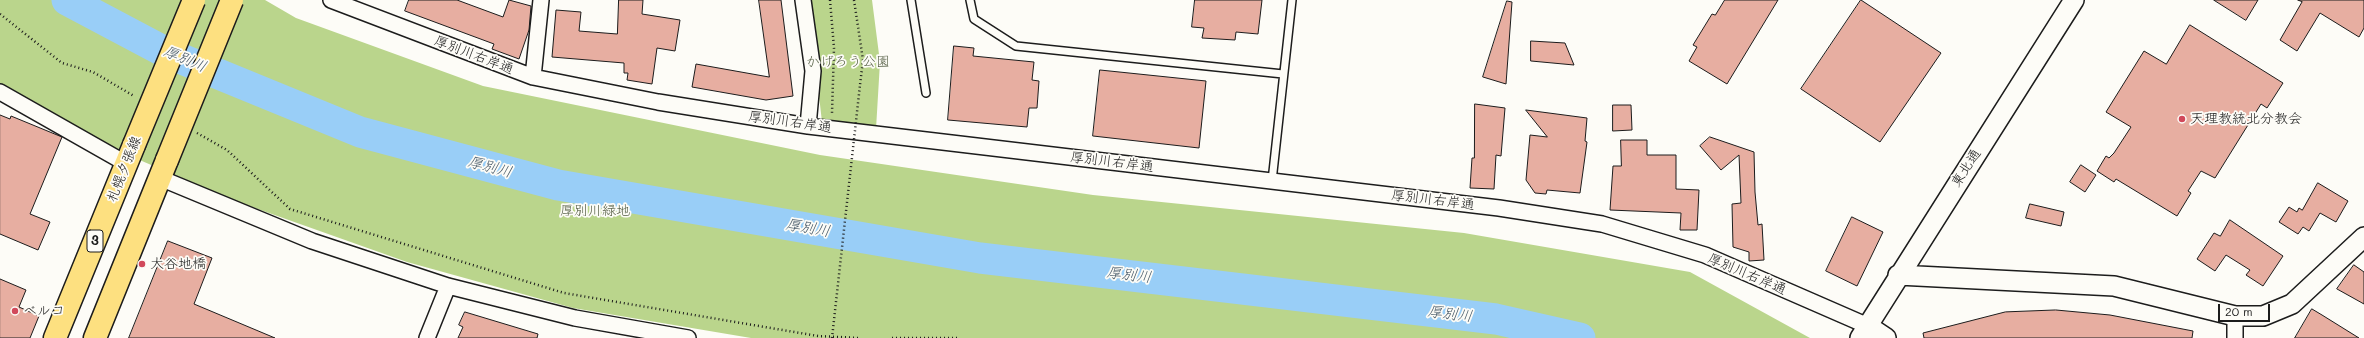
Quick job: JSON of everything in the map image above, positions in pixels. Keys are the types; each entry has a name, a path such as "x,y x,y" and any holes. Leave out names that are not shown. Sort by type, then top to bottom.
{"main road":[{"name":"札幌夕張線","path":"55,338 194,0"},
{"path":"95,338 232,0"}],"street":[{"name":"厚別川右岸通","path":"331,0 533,77 658,102 808,126 1499,208 1602,224 1705,255 1864,332 1886,338"},
{"path":"533,77 541,0"},
{"path":"803,0 813,71 808,126"},
{"name":"東北通","path":"1864,332 1898,275 2074,0"},
{"path":"0,92 130,154"},
{"path":"163,169 312,241 448,286 575,318 688,338"},
{"path":"1898,275 2114,286 2236,316 2263,316 2292,304 2364,237"},
{"path":"427,338 448,286"},
{"path":"2235,338 2236,316"}],"lane":[{"path":"911,0 926,93"},
{"path":"970,0 974,19 1016,46 1283,74"},
{"path":"1272,181 1292,0"}],"path":[{"path":"830,0 834,48 831,128"},
{"path":"832,338 862,60 854,0"},
{"path":"0,14 62,63 93,72 137,98"},
{"path":"195,131 227,150 290,208 458,262 564,293 818,336 859,338"},
{"path":"892,338 958,338"}],"green space":[{"name":"厚別川緑地","path":"0,0 265,0 296,18 483,86 820,155 1093,195 1464,233 1690,272 1810,338 751,338 573,308 407,262 238,202 88,138 0,85"},
{"name":"かげろう公園","path":"808,0 872,0 880,62 876,129 822,122"}],"building":[{"path":"409,0 457,0 503,17 509,0 531,6 529,30 519,59 492,49 494,44 405,11"},
{"path":"619,0 643,0 642,14 680,20 675,51 657,48 652,84 627,80 628,73 624,73 624,63 552,57 556,10 581,12 579,31 617,34"},
{"path":"759,0 781,0 793,96 766,100 692,87 696,64 769,77"},
{"path":"1195,0 1262,0 1258,34 1236,32 1235,40 1202,38 1204,28 1192,27"},
{"path":"1725,0 1778,0 1727,84 1689,61 1697,47 1693,45 1712,14 1715,15"},
{"path":"1861,0 1941,53 1880,142 1801,89"},
{"path":"2214,0 2258,0 2246,20"},
{"path":"2298,0 2364,0 2364,28 2359,37 2320,13 2297,51 2280,40 2302,2"},
{"path":"1507,1 1512,2 1506,84 1483,77"},
{"path":"2190,25 2283,83 2267,108 2261,104 2215,178 2201,171 2188,191 2191,193 2177,216 2116,179 2114,182 2097,171 2106,156 2109,158 2114,153 2131,127 2106,112 2144,51 2166,64"},
{"path":"1531,41 1565,43 1574,65 1531,61"},
{"path":"954,46 974,48 973,56 1034,62 1032,80 1039,81 1037,108 1029,108 1027,127 948,120"},
{"path":"1100,70 1206,81 1199,148 1093,136"},
{"path":"1475,104 1505,108 1501,156 1496,155 1494,189 1470,188 1472,158 1474,158"},
{"path":"1613,105 1631,105 1632,130 1613,131"},
{"path":"1526,110 1587,118 1585,141 1587,142 1580,193 1547,190 1546,194 1535,193 1526,180 1530,135 1547,137"},
{"path":"0,115 10,119 11,116 62,137 30,214 50,222 38,250 0,234"},
{"path":"1710,137 1754,152 1758,225 1762,224 1764,260 1749,261 1749,252 1733,247 1732,204 1741,203 1739,155 1721,170 1700,146"},
{"path":"1621,140 1647,140 1647,155 1676,155 1676,189 1699,190 1697,230 1680,230 1681,213 1610,210 1613,166 1621,166"},
{"path":"2081,165 2096,175 2085,192 2070,182"},
{"path":"2318,183 2348,201 2336,222 2320,213 2309,231 2303,227 2298,234 2279,222 2289,207 2297,212 2299,208 2302,210"},
{"path":"2030,204 2064,212 2061,226 2026,218"},
{"path":"1852,217 1883,232 1857,286 1826,271"},
{"path":"2230,220 2283,256 2263,286 2246,275 2250,270 2226,255 2215,271 2197,259 2214,233 2220,236"},
{"path":"168,241 212,258 194,304 275,338 129,338"},
{"path":"2354,265 2364,272 2364,304 2337,289"},
{"name":"ベルコ","path":"0,279 26,290 19,307 39,316 30,338 0,338"},
{"path":"2312,309 2322,315 2359,338 2295,338"},
{"path":"2056,310 2110,315 2193,331 2192,338 1924,338 1923,333 2005,312"},
{"path":"465,312 538,334 537,338 458,338 463,327 459,325"}],"waterway":[{"name":"厚別川","path":"67,0 167,53 360,132 558,185 980,258 1496,319 1580,338"}],"place":[{"name":"天理教統北分教会","path":"2182,119"},
{"name":"大谷地橋","path":"142,264"},
{"name":"ベルコ","path":"15,311"}]}
